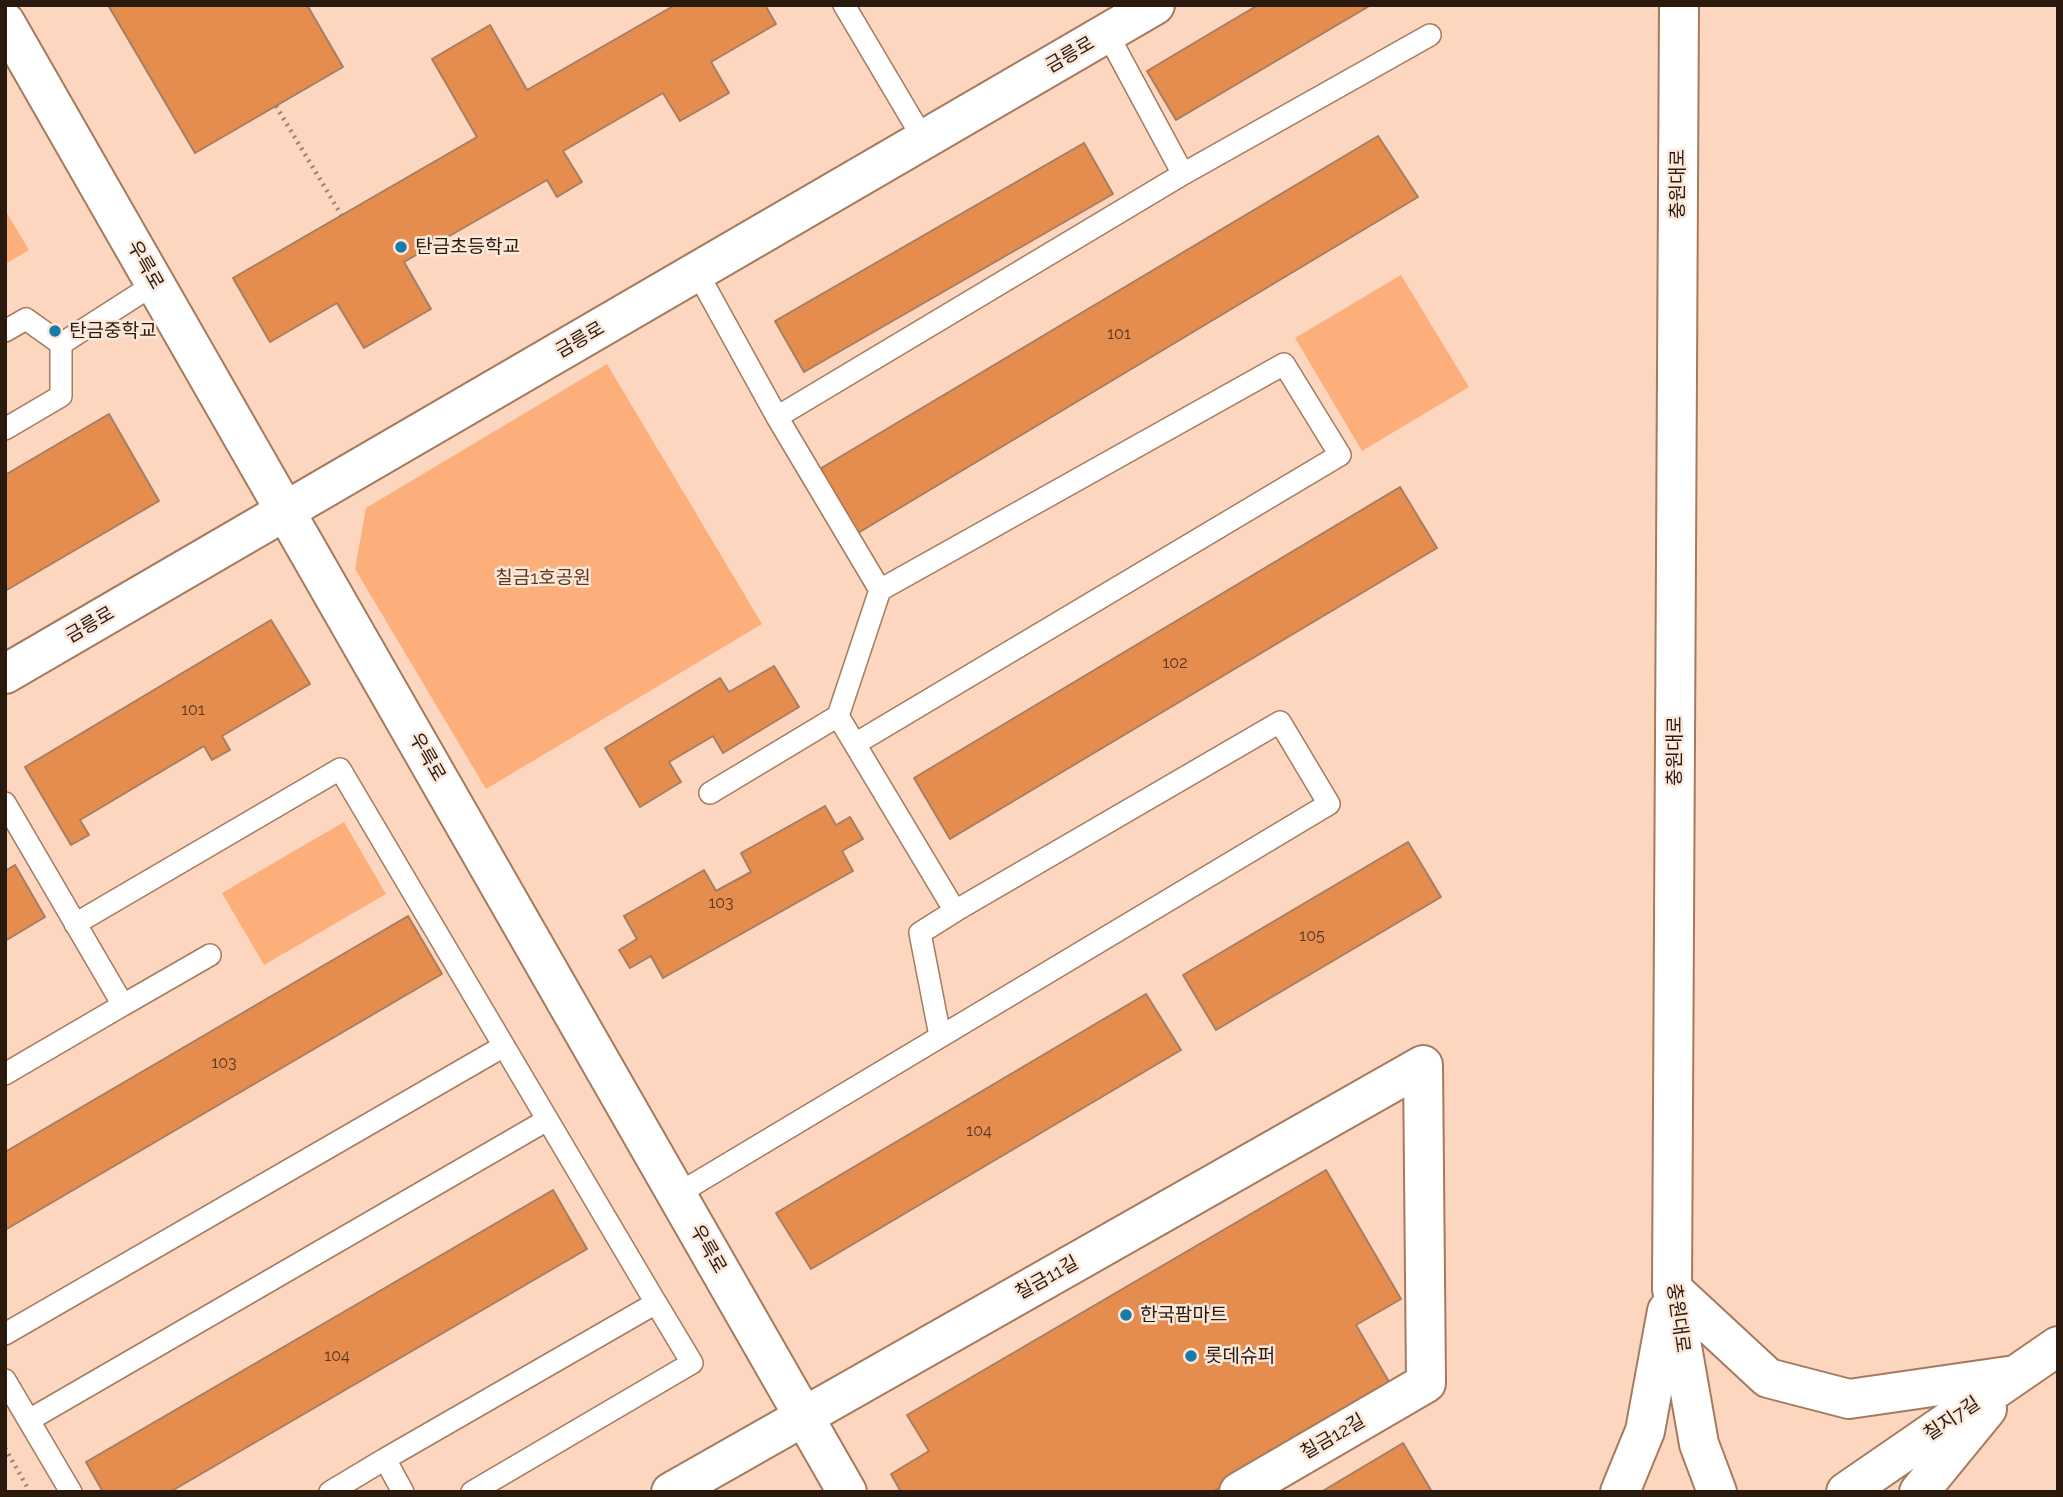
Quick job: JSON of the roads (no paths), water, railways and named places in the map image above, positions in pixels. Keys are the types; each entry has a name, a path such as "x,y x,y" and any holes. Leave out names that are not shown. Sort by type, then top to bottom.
{"street":[{"name":"금릉로","path":"5,674 1155,5"},
{"name":"충원대로","path":"1679,5 1672,1289 1699,1444 1717,1492"},
{"name":"우륵로","path":"5,22 847,1492"},
{"name":"칠금11길","path":"671,1492 1423,1065 1426,1383"},
{"path":"1672,1289 1768,1378 1849,1399 2015,1375"},
{"path":"1620,1492 1645,1431 1672,1289"},
{"name":"칠지7길","path":"1846,1492 2058,1346"},
{"path":"1919,1492 2015,1375"},
{"name":"칠금12길","path":"1239,1492 1426,1383"}],"lane":[{"path":"844,5 924,140"},
{"path":"1107,33 1184,174"},
{"path":"777,417 1184,174 1430,35"},
{"path":"697,272 777,417 880,590"},
{"path":"61,344 156,283"},
{"path":"5,331 26,319 61,344"},
{"path":"5,429 61,396 61,344"},
{"path":"710,793 838,716 880,590 1284,364 1340,455 855,744"},
{"path":"838,716 955,911"},
{"path":"676,1195 1329,804 1280,722 920,933 940,1036"},
{"path":"75,924 340,769 692,1363 472,1492"},
{"path":"5,803 123,1005"},
{"path":"5,1074 210,955"},
{"path":"5,1334 504,1046"},
{"path":"29,1420 547,1120"},
{"path":"330,1492 656,1303"},
{"path":"5,1380 71,1492"},
{"path":"385,1460 403,1492"}],"place":[{"name":"탄금초등학교","path":"401,247"},
{"name":"탄금중학교","path":"55,331"},
{"name":"한국팜마트","path":"1126,1315"},
{"name":"롯데슈퍼","path":"1191,1356"}],"park label":[{"name":"칠금1호공원","path":"543,578"}]}
